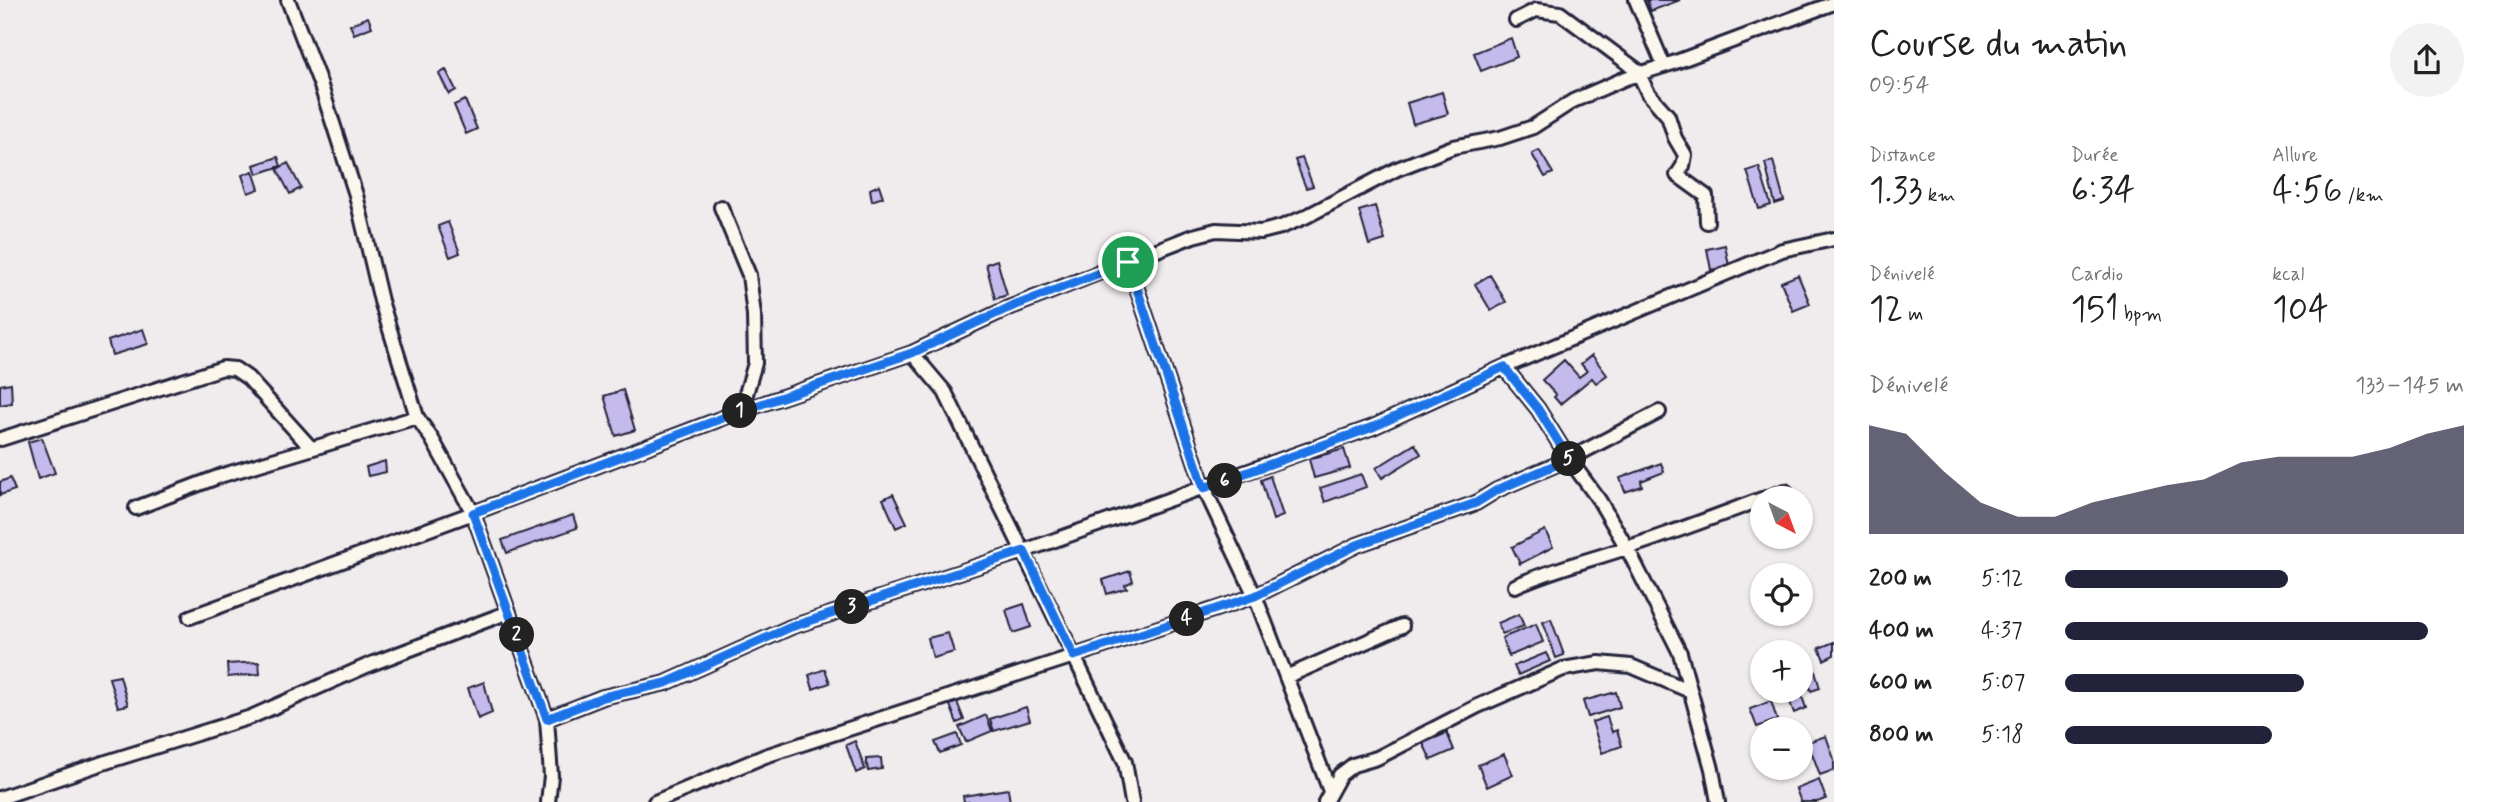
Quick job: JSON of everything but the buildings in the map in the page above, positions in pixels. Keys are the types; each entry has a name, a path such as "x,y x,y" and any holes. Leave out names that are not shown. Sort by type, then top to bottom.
{"street":[{"path":"288,0 320,83 356,195 381,301 417,417 473,513 547,719 551,776 548,802"},
{"path":"1636,0 1664,66"},
{"path":"190,617 741,411 912,353 1006,309 1194,236 1216,230 1261,232 1281,227 1306,217 1397,169 1453,147 1500,138 1533,127 1573,101 1834,3"},
{"path":"1516,20 1532,5 1560,13 1629,63 1639,74 1648,93 1668,117 1675,138 1685,155 1683,166 1677,175 1706,196 1707,222"},
{"path":"721,207 748,275 754,315 755,363 741,411"},
{"path":"547,719 603,697 666,683 791,627 1024,551 1373,427 1504,367 1782,250 1834,239"},
{"path":"1128,262 1204,488 1255,596 1328,796"},
{"path":"912,353 945,392 1024,551 1125,762 1132,802"},
{"path":"1504,367 1538,409 1599,500 1627,548 1680,653 1712,769 1718,802"},
{"path":"1,439 223,368 235,369 248,378 311,448"},
{"path":"654,802 765,756 1255,596 1357,545 1476,503 1497,490 1569,459 1658,412"},
{"path":"136,508 223,475 417,417"},
{"path":"1515,586 1546,571 1627,548 1750,504"},
{"path":"0,798 251,718 371,664 509,612"},
{"path":"1286,677 1402,626"},
{"path":"1328,796 1340,775 1353,765 1377,758 1478,706 1563,669 1599,663 1631,666 1690,691"}],"route":[{"path":"1128,262 1204,488 1373,427 1504,367 1538,409 1569,459 1497,490 1476,503 1357,545 1255,596 1074,656 1024,551 791,627 666,683 603,697 547,719 473,513 741,411 912,353 1006,309 1128,262"}]}
